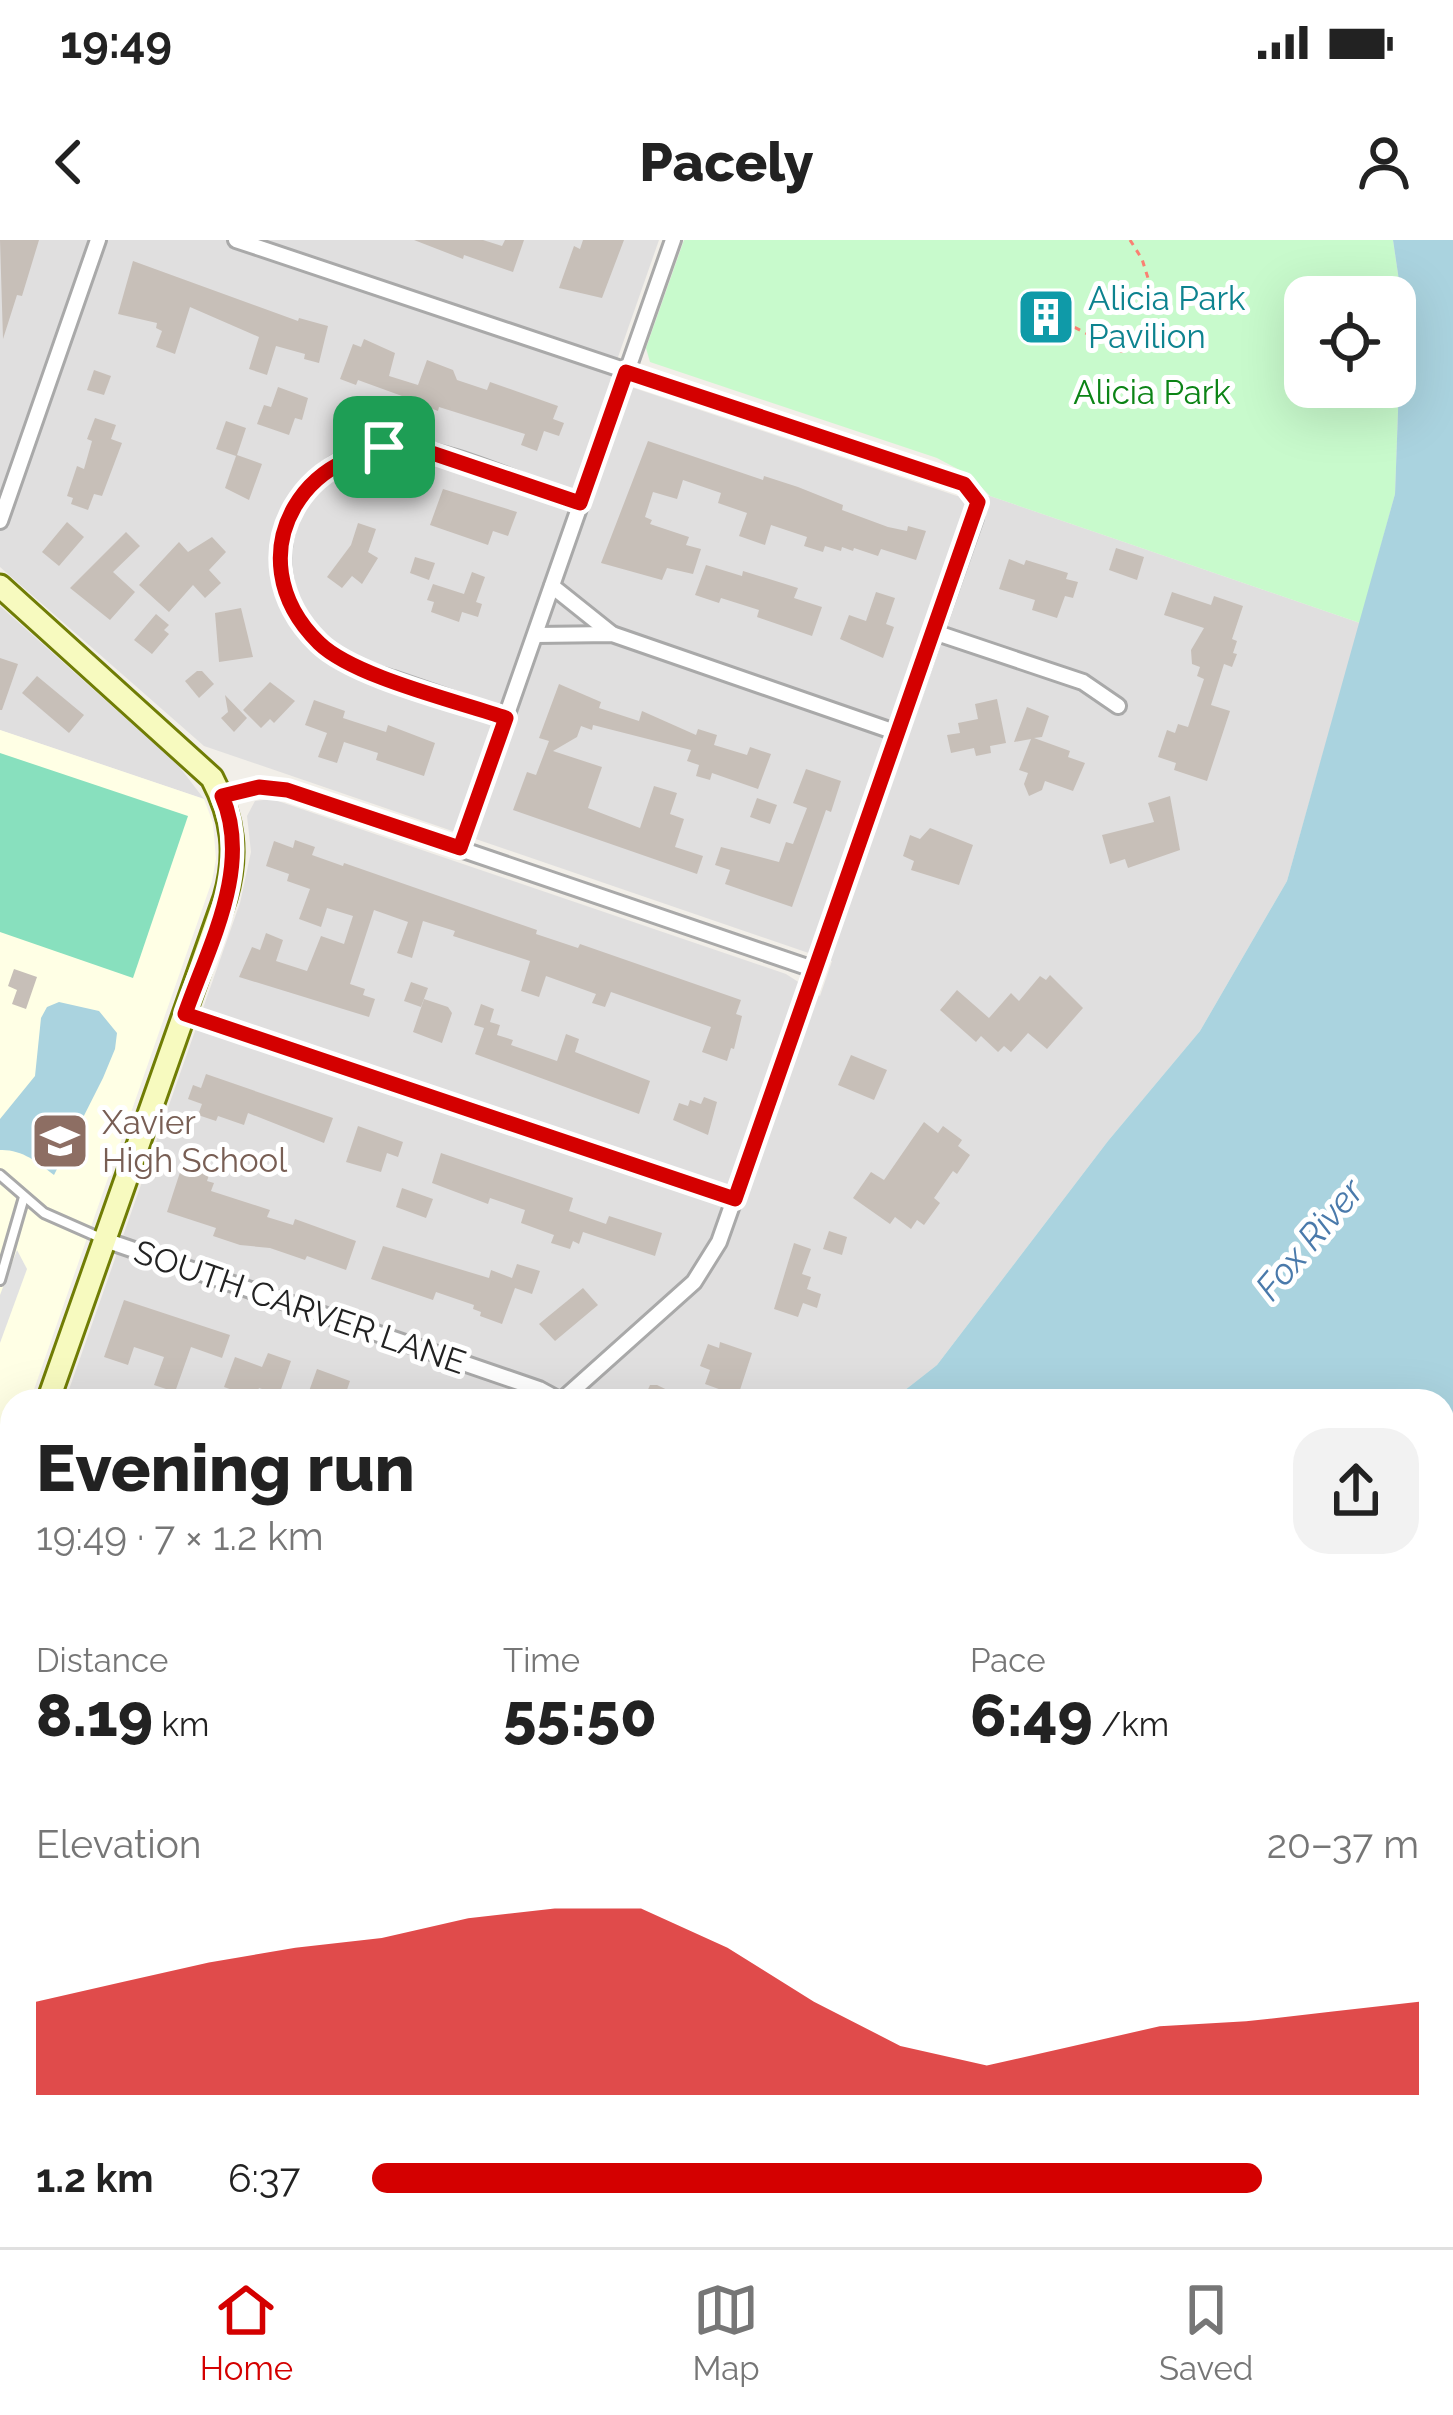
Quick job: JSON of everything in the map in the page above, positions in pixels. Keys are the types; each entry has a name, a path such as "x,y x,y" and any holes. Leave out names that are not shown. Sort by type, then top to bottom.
{"main road":[{"path":"0,586 212,778 222,796 233,841 231,872 185,1014 52,1389"}],"street":[{"path":"0,521 98,240"},
{"path":"236,240 948,478 973,491 978,502 735,1199 705,1269 574,1389"},
{"path":"460,848 673,240"},
{"path":"506,718 349,664 321,645 298,619 285,587 286,530 302,496 323,472 351,456 384,447 426,451 580,503"},
{"path":"552,586 612,634 898,733"},
{"path":"934,632 1082,682 1118,706"},
{"path":"536,635 612,634"},
{"path":"222,796 259,787 287,790 816,970"},
{"path":"185,1014 735,1199"},
{"name":"SOUTH CARVER LANE","path":"105,1240 539,1389"}],"lane":[{"path":"0,1174 44,1213 105,1240"},
{"path":"0,1280 24,1196"}],"path":[{"path":"1130,240 1153,294"},
{"path":"1064,322 1127,354"}],"shaded area":[{"path":"0,240 659,240 610,380 957,496 990,496 1360,623 1287,881 1200,1031 1108,1141 937,1365 906,1389 69,1389 240,903 251,852 247,816 255,801 272,799 786,974 820,996 832,961 204,746 0,567"},
{"path":"0,606 178,765 204,799 0,730"},
{"name":"Xavier High School","path":"0,730 204,799 213,823 216,859 34,1389 0,1389"},
{"path":"17,1250 27,1269 0,1343 0,1295"}],"green space":[{"name":"Alicia Park","path":"684,240 1393,240 1398,276 1284,276 1284,408 1398,408 1395,494 1360,623 990,496 969,475 937,458 650,362 646,348"},
{"path":"0,753 188,816 133,978 0,932"}],"water":[{"name":"Fox River","path":"1393,240 1453,240 1453,1389 906,1389 937,1365 1108,1141 1200,1031 1287,881 1395,494 1398,408 1416,408 1416,276 1398,276"},
{"path":"59,1002 99,1011 117,1033 103,1078 54,1175 22,1154 0,1150 0,1119 35,1076 41,1018 47,1007"}],"building":[{"path":"0,240 39,240 3,339"},
{"path":"414,240 483,240 502,246 505,240 524,240 513,272"},
{"path":"583,240 624,240 602,298 559,288 574,246 580,249"},
{"path":"133,261 298,321 328,326 319,363 276,346 267,375 249,369 259,337 190,307 175,354 156,347 162,331 157,323 118,314"},
{"name":"Alicia Park Pavilion","path":"1034,300 1067,314 1058,334 1025,320"},
{"path":"364,339 395,353 389,376 418,385 427,360 453,370 457,380 487,390 490,382 558,406 553,419 564,423 559,436 544,431 537,451 521,445 525,434 439,407 438,411 419,404 415,417 398,411 402,396 358,380 356,385 340,379 353,344 361,347"},
{"path":"94,370 111,376 104,395 87,390"},
{"path":"278,387 308,398 302,420 295,418 289,435 257,424 264,405 271,407"},
{"path":"95,418 116,425 111,439 122,443 102,496 94,494 88,510 71,504 73,498 67,496 77,466 84,469"},
{"path":"226,421 246,428 237,455 262,464 249,500 225,488 236,456 216,449"},
{"path":"648,441 798,487 888,527 926,531 916,560 881,549 878,556 842,547 841,551 825,546 823,552 804,546 807,537 771,525 765,545 739,536 747,513 718,503 721,493 683,480 677,499 653,492 645,517 652,520 650,524 689,537 686,545 701,549 693,574 667,568 662,580 601,563"},
{"path":"443,489 517,512 508,536 493,531 488,545 430,525"},
{"path":"67,522 84,537 59,566 42,552"},
{"path":"358,523 376,529 368,552 378,558 362,584 352,576 342,588 327,577 351,545"},
{"path":"126,532 140,546 113,572 135,592 110,620 70,588"},
{"path":"212,537 226,552 209,570 221,583 205,598 193,585 169,612 139,585 179,542 188,552"},
{"path":"1116,548 1144,557 1137,580 1109,570"},
{"path":"415,557 435,563 429,580 410,573"},
{"path":"1009,559 1068,573 1066,579 1078,582 1073,598 1065,596 1057,618 1032,610 1035,600 999,589"},
{"path":"706,565 798,588 794,598 822,607 812,636 757,617 759,610 695,595"},
{"path":"472,572 485,577 476,602 482,604 478,617 462,612 459,622 431,612 434,602 427,600 433,584 464,594"},
{"path":"876,592 895,598 886,624 894,627 883,658 840,639 849,615 866,621"},
{"path":"1172,592 1211,605 1214,596 1243,606 1232,639 1237,641 1233,653 1237,654 1232,667 1224,664 1211,705 1230,711 1207,781 1174,770 1176,763 1158,757 1167,730 1175,733 1178,724 1188,727 1204,679 1197,676 1200,667 1192,664 1191,650 1204,628 1164,615"},
{"path":"241,608 253,657 219,662 215,613"},
{"path":"156,614 169,625 164,630 169,634 152,654 134,640"},
{"path":"0,658 18,664 2,710 0,710"},
{"path":"197,671 214,684 199,698 185,681"},
{"path":"37,676 84,715 69,733 22,693"},
{"path":"270,682 295,701 274,723 270,719 261,728 243,710"},
{"path":"559,684 601,702 599,708 639,721 642,711 696,735 698,729 717,735 714,745 747,755 750,747 771,754 758,789 712,773 710,780 696,776 699,765 687,761 691,750 593,725 592,730 581,726 577,737 553,751 602,767 588,808 640,828 654,786 677,793 670,814 684,819 675,847 703,856 697,874 513,810 527,772 536,775 549,741 539,738"},
{"path":"225,695 247,718 234,732 221,718 228,712"},
{"path":"997,699 1006,743 990,746 991,753 976,756 974,748 951,753 947,735 960,733 958,723 978,719 975,704"},
{"path":"314,700 345,711 343,718 386,732 388,725 435,743 424,776 376,760 378,753 344,742 337,763 318,757 327,733 305,725"},
{"path":"1027,707 1049,716 1042,737 1034,738 1070,751 1068,757 1085,763 1073,791 1045,781 1042,790 1029,796 1024,784 1028,773 1019,770 1031,739 1014,742"},
{"path":"806,769 841,781 792,907 725,884 730,870 715,865 721,847 779,862 786,842 793,844 807,808 793,803"},
{"path":"1170,796 1180,850 1128,868 1125,859 1110,864 1102,835 1154,822 1148,803"},
{"path":"757,798 777,805 770,824 750,817"},
{"path":"930,828 973,845 959,885 911,870 914,861 903,856 910,835 920,839"},
{"path":"295,840 315,847 312,855 741,1000 734,1049 727,1061 702,1052 711,1027 611,992 605,1007 592,1003 596,994 546,976 539,997 521,991 530,961 423,921 412,958 397,953 408,922 374,910 350,984 375,999 369,1017 239,977 252,947 260,950 266,933 283,940 276,961 307,971 321,936 344,944 353,916 327,908 321,927 299,919 310,889 266,866 274,841 293,848"},
{"path":"14,969 37,977 26,1009 12,1004 17,990 8,986"},
{"path":"1050,975 1083,1008 1047,1049 1028,1033 1011,1052 1004,1046 998,1052 981,1036 976,1042 940,1010 957,990 989,1018 1011,993 1019,1001 1040,976 1046,980"},
{"path":"411,982 428,988 421,1007 404,1001"},
{"path":"424,999 452,1013 442,1043 413,1032"},
{"path":"481,1004 494,1009 490,1022 500,1025 497,1035 513,1040 511,1045 557,1061 566,1034 579,1039 575,1052 650,1081 639,1114 475,1054 484,1028 474,1025"},
{"path":"851,1055 887,1070 874,1100 838,1085"},
{"path":"206,1074 333,1118 324,1143 248,1113 244,1125 198,1115 202,1104 188,1099 193,1085 201,1088"},
{"path":"704,1097 717,1102 708,1135 673,1120 679,1103 701,1104"},
{"path":"924,1122 938,1133 943,1126 962,1140 958,1146 970,1155 934,1198 940,1203 924,1225 917,1220 911,1229 895,1217 890,1224 853,1198 871,1172 884,1180"},
{"path":"358,1126 403,1142 398,1157 387,1153 381,1172 346,1162"},
{"path":"441,1153 573,1198 569,1211 606,1224 609,1216 662,1233 655,1256 583,1232 579,1244 573,1241 570,1249 551,1243 554,1235 521,1223 525,1210 490,1198 488,1204 432,1183"},
{"path":"185,1157 212,1166 207,1181 214,1183 211,1191 270,1210 267,1217 293,1225 295,1219 356,1241 346,1270 307,1256 305,1260 270,1248 240,1245 213,1236 216,1228 167,1212"},
{"path":"402,1188 433,1199 426,1218 396,1207"},
{"path":"829,1231 847,1237 842,1255 823,1249"},
{"path":"794,1243 811,1249 802,1274 811,1277 807,1289 821,1294 817,1308 803,1303 798,1317 774,1309"},
{"path":"383,1246 489,1278 491,1270 512,1278 517,1264 540,1271 532,1294 515,1288 502,1324 480,1316 474,1305 436,1292 433,1300 371,1279"},
{"path":"583,1288 598,1305 555,1341 539,1324"},
{"path":"124,1300 230,1335 222,1358 191,1347 176,1389 154,1385 164,1357 134,1347 128,1365 104,1357"},
{"path":"720,1342 752,1353 740,1389 705,1384 710,1370 700,1366 708,1344 719,1348"},
{"path":"268,1353 291,1361 281,1389 224,1387 235,1357 262,1367"},
{"path":"317,1369 350,1381 347,1389 310,1389"}],"place":[{"name":"Alicia Park Pavilion","path":"1046,317"},
{"name":"Xavier High School","path":"60,1141"}],"route":[{"path":"626,372 948,478 973,491 978,502 975,518 735,1199 185,1014 231,872 233,841 222,796 259,787 287,790 460,848 506,718 349,664 334,656 298,619 282,568 292,512 323,472 351,456 384,447 426,451 580,503 626,372"}]}
